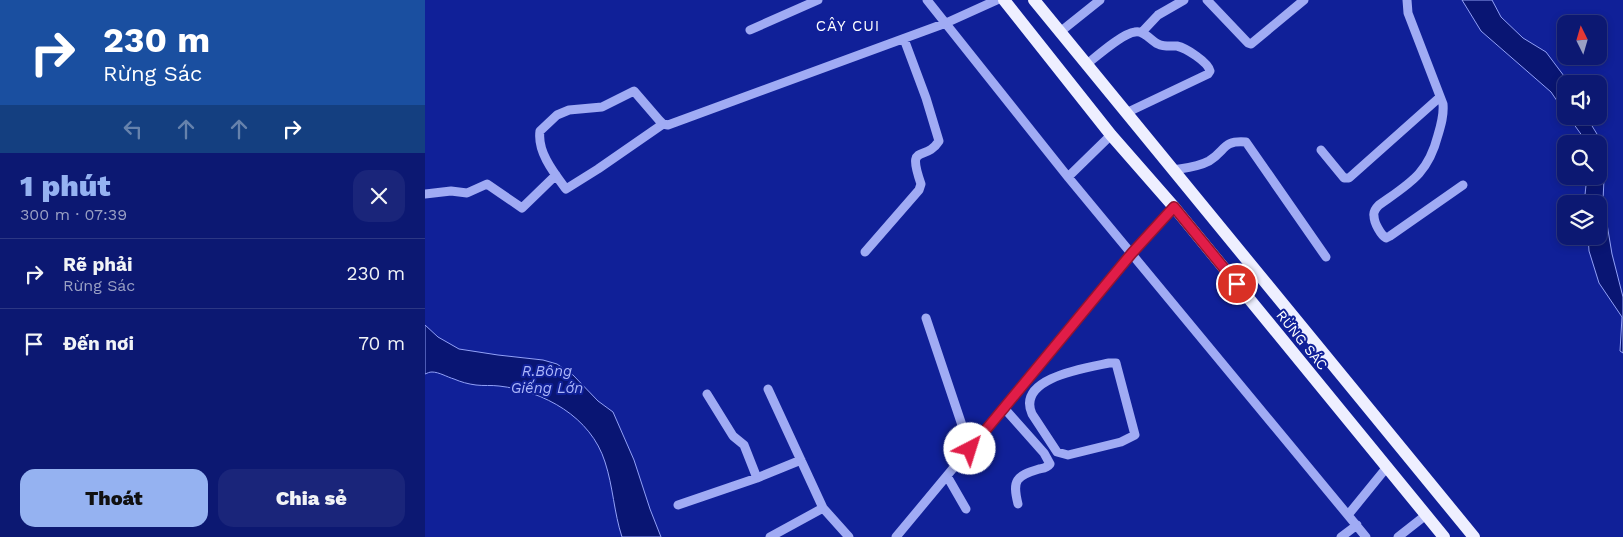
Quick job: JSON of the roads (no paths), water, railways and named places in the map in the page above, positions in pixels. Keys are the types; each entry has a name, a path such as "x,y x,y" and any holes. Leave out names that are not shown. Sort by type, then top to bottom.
{"main road":[{"name":"RỪNG SÁC","path":"1034,0 1473,537"},
{"name":"RỪNG SÁC","path":"997,1 1107,138 1171,210 1444,537"},
{"path":"1171,210 1191,191"}],"street":[{"path":"750,30 818,0"},
{"path":"927,0 1068,177 1366,537"},
{"path":"1060,32 1101,0"},
{"path":"1142,32 1158,15 1183,0"},
{"path":"1207,0 1251,44 1304,0"},
{"path":"1407,0 1408,13 1443,104 1444,112 1434,152 1422,172 1379,204 1375,210 1373,216 1382,236 1386,238 1390,236 1463,184"},
{"path":"663,124 634,90 602,107 569,110 557,116 539,131 538,141 565,190 663,124 668,125 904,39 997,1"},
{"path":"1087,64 1132,32 1142,32 1160,45 1183,48 1205,62 1210,71 1207,74 1126,113"},
{"path":"865,252 919,190 921,184 915,163 917,155 933,147 939,141 926,98 904,39"},
{"path":"1321,150 1344,178 1349,178 1440,97"},
{"path":"1068,177 1107,138"},
{"path":"1173,170 1209,161 1220,153 1227,144 1246,142 1327,257"},
{"path":"425,194 451,191 467,193 487,184 523,208 556,175"},
{"path":"896,537 1132,253 1171,210"},
{"path":"926,318 970,449"},
{"path":"1115,363 1135,435 1121,442 1068,455 1057,452 1029,407 1029,398 1032,392 1052,377 1115,363"},
{"path":"1039,366 1052,377"},
{"path":"768,389 823,508 849,537"},
{"path":"707,394 733,436 744,445 757,478"},
{"path":"1004,408 1044,453 1050,464 1047,467 1025,473 1017,479 1015,483 1018,504"},
{"path":"678,505 757,478 801,460"},
{"path":"1348,515 1387,467"},
{"path":"947,476 966,509"},
{"path":"770,537 823,508"},
{"path":"1398,537 1426,515"},
{"path":"1341,537 1357,526"}],"water":[{"path":"1462,0 1492,0 1501,17 1523,38 1546,52 1563,75 1557,75 1557,101 1551,92 1481,31"},
{"path":"1574,125 1591,125 1598,135 1582,135"},
{"path":"1586,185 1604,185 1603,195 1585,195"},
{"path":"1607,224 1612,254 1623,297 1623,353 1620,351 1622,317 1599,283 1589,245 1607,245"},
{"name":"R.Bông Giếng Lớn","path":"425,325 438,337 459,349 543,360 557,364 573,375 598,401 613,412 634,460 661,537 622,537 608,471 598,446 589,432 564,409 549,400 516,389 470,384 435,372 425,374"}],"district":[{"name":"CÂY CUI","path":"848,26"}]}
